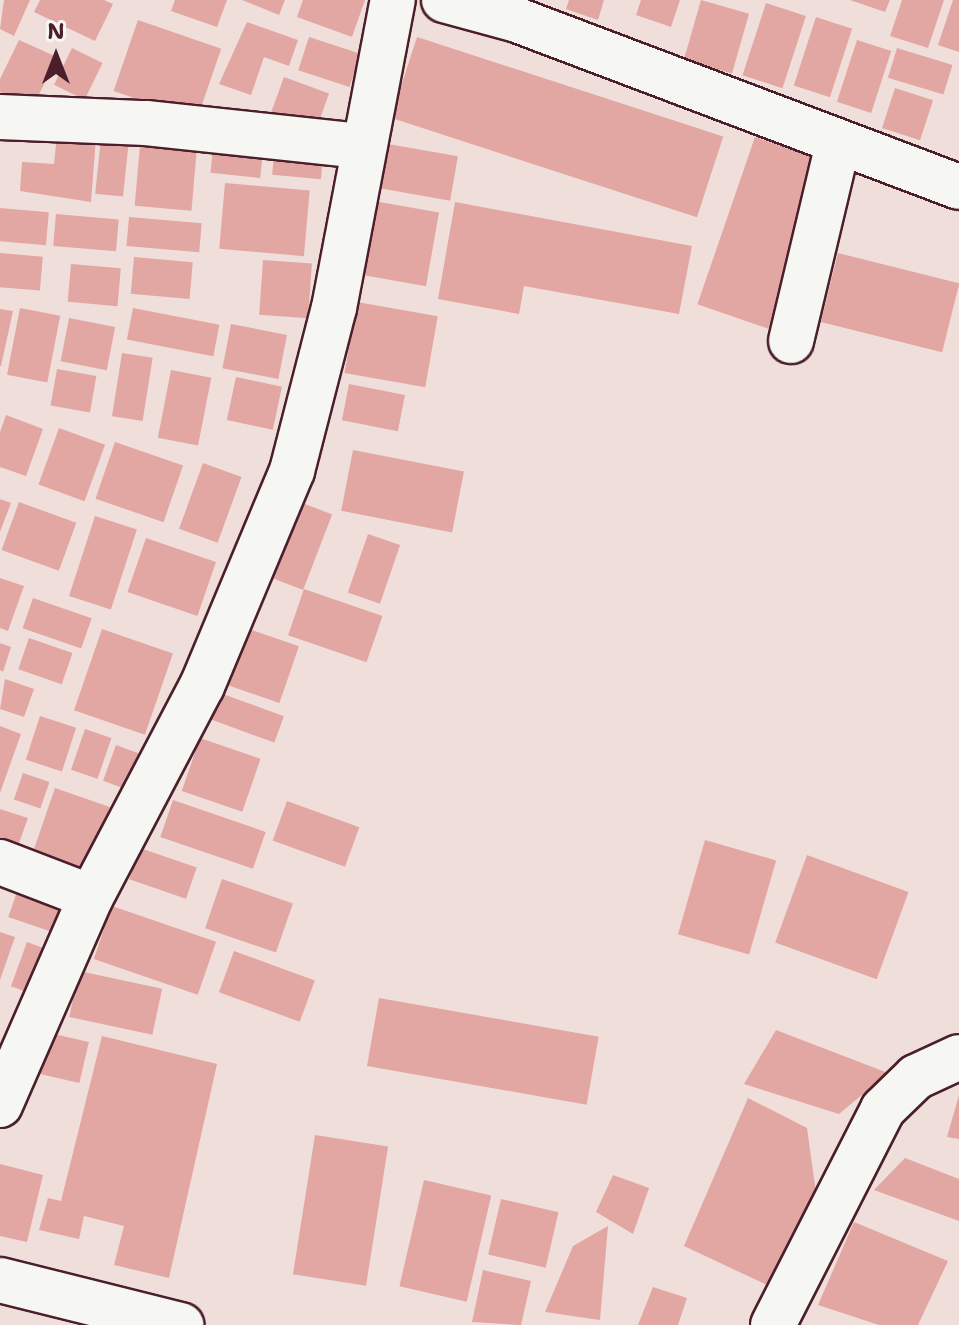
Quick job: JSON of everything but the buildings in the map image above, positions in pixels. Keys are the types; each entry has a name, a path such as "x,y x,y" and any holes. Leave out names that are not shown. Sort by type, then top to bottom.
{"street":[{"path":"0,1105 91,897 202,686 292,471 334,308 362,146 393,0"},
{"path":"444,0 517,20 838,144 959,187"},
{"path":"0,117 146,123 362,146"},
{"path":"791,341 838,144"},
{"path":"0,862 91,897"},
{"path":"773,1325 883,1109 916,1077 959,1057"},
{"path":"0,1280 181,1325"}]}
